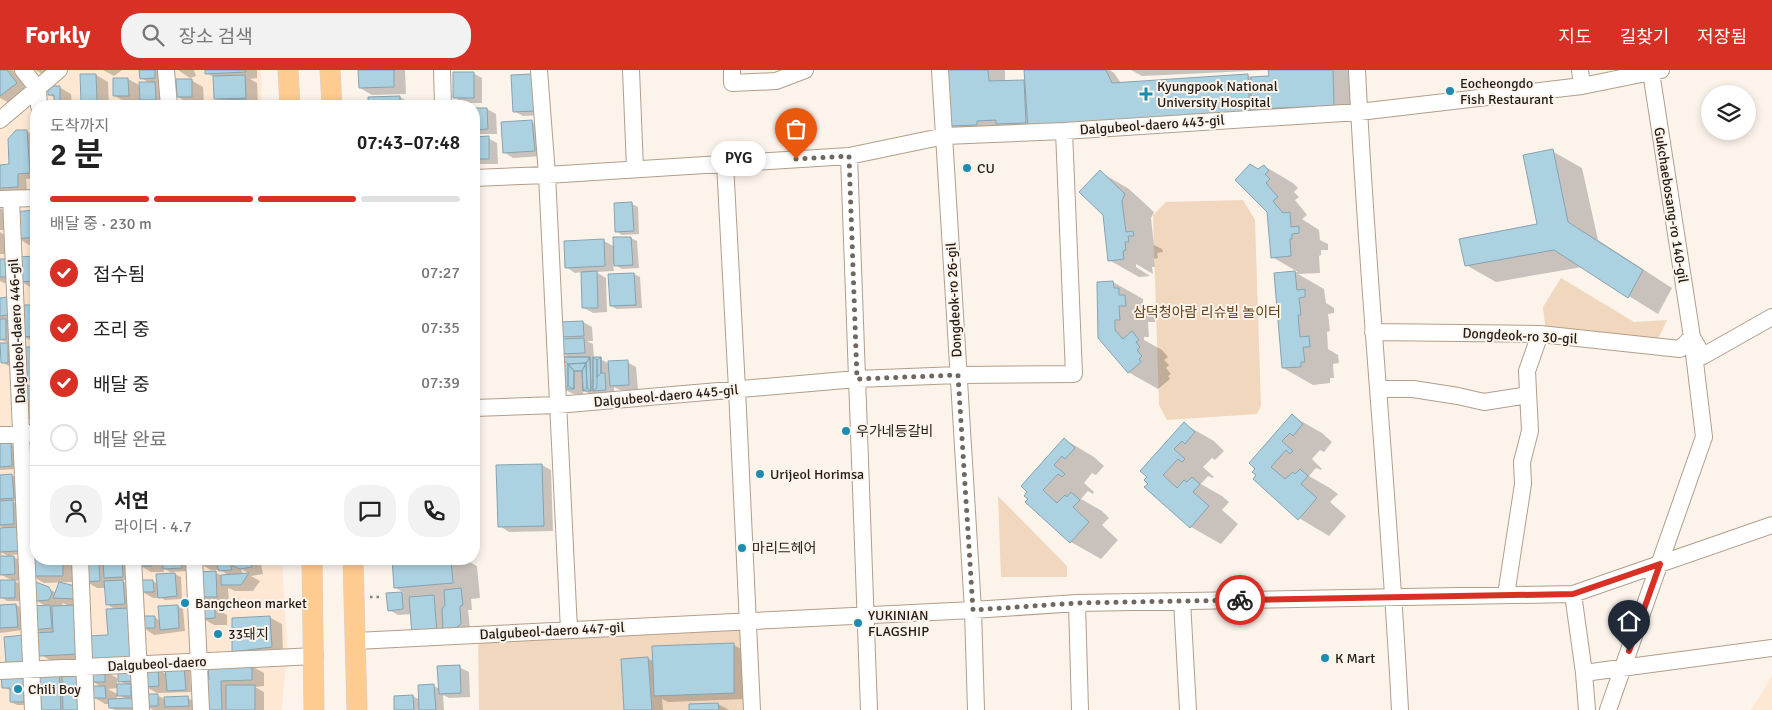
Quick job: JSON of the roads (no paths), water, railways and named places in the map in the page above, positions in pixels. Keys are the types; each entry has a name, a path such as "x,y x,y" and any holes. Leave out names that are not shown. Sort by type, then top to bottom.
{"main road":[{"path":"288,70 290,100"},
{"path":"330,70 332,100"},
{"path":"312,565 315,656 314,710"},
{"path":"353,565 357,710"}],"street":[{"path":"22,70 38,88 39,100"},
{"path":"0,120 60,70"},
{"path":"166,70 168,100"},
{"path":"442,70 443,100"},
{"path":"539,70 547,174 569,630"},
{"path":"631,70 635,168"},
{"path":"732,76 776,81 805,70"},
{"name":"Dongdeok-ro 26-gil","path":"940,70 973,610 976,710"},
{"path":"1357,70 1373,332 1394,598 1400,710"},
{"name":"Gukchaebosang-ro 140-gil","path":"1359,112 1581,78 1656,71 1704,437 1608,710"},
{"name":"Dalgubeol-daero 443-gil","path":"480,178 849,156 944,136 1064,131 1359,112"},
{"name":"Dalgubeol-daero 443-gil","path":"1064,131 1074,374"},
{"path":"849,156 869,710"},
{"path":"725,163 752,710"},
{"path":"5,199 30,198"},
{"name":"Dalgubeol-daero 446-gil","path":"5,199 29,434 30,552"},
{"path":"1692,337 1703,356 1772,318"},
{"name":"Dongdeok-ro 30-gil","path":"1373,332 1540,334 1680,349 1692,337"},
{"path":"1506,595 1523,484 1522,462 1530,431 1527,371 1540,334"},
{"name":"Dalgubeol-daero 445-gil","path":"480,408 557,405 857,379 958,375 1074,374"},
{"path":"1378,388 1413,389 1484,402 1528,396"},
{"path":"0,436 29,434"},
{"name":"Dalgubeol-daero 447-gil","path":"356,641 973,610 1077,603 1573,594 1772,525"},
{"name":"Dalgubeol-daero 446-gil","path":"30,565 33,710"},
{"path":"80,565 86,710"},
{"path":"133,565 141,710"},
{"path":"194,565 201,710"},
{"path":"1573,594 1587,710"},
{"path":"1182,601 1188,710"},
{"path":"1077,603 1080,710"},
{"path":"1584,673 1772,648"},
{"name":"Dalgubeol-daero","path":"0,671 315,656"}],"place":[{"name":"Eocheongdo Fish Restaurant","path":"1450,91"},
{"name":"Kyungpook National University Hospital","path":"1146,94"},
{"name":"PYG","path":"796,159"},
{"name":"CU","path":"967,168"},
{"name":"우가네등갈비","path":"846,431"},
{"name":"Urijeol Horimsa","path":"760,474"},
{"name":"마리드헤어","path":"742,548"},
{"name":"Bangcheon market","path":"185,603"},
{"name":"YUKINIAN FLAGSHIP","path":"858,623"},
{"name":"33돼지","path":"218,634"},
{"name":"K Mart","path":"1325,658"},
{"name":"Chili Boy","path":"18,689"}],"park label":[{"name":"삼덕청아람 리슈빌 놀이터","path":"1207,312"}]}
